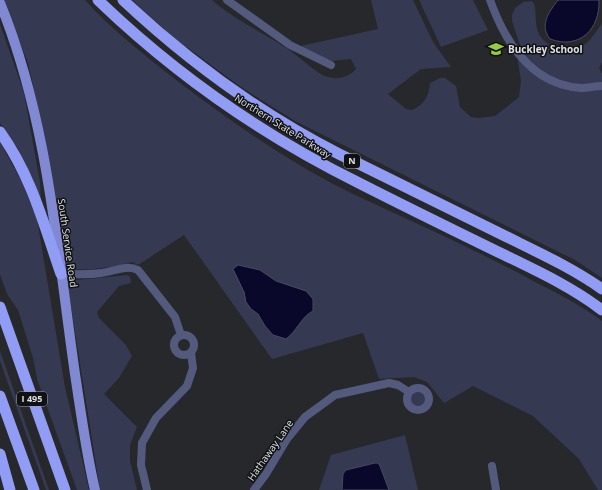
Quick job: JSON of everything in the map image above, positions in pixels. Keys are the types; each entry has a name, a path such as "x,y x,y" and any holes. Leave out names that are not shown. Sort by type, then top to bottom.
{"highway":[{"name":"Northern State Parkway","path":"98,0 146,43 186,75 237,112 284,143 341,174 550,278 602,310"},
{"name":"Northern State Parkway","path":"123,0 172,42 217,77 298,131 344,157 562,265 602,289"},
{"path":"0,132 17,158 33,192 60,274"},
{"name":"I 495","path":"0,307 65,490"},
{"name":"I 495","path":"0,396 34,490"},
{"path":"0,454 10,490"}],"main road":[{"name":"South Service Road","path":"0,3 18,52 34,107 45,162 83,430 95,490"}],"street":[{"path":"227,0 290,46 331,65"},
{"path":"490,0 506,37 520,56 538,74 553,82 580,88 602,86"},
{"path":"60,274 102,273 133,268 144,277 175,317 181,335"},
{"path":"147,490 140,465 142,443 156,418 187,386 193,368 191,353 194,347 193,340 188,336 181,335 175,339 174,349 182,356 191,353"},
{"name":"Hathaway Lane","path":"254,490 266,474 286,439 305,417 335,395 388,383 398,385 409,392"},
{"path":"492,466 496,490"}],"shaded area":[{"path":"3,0 85,0 119,33 180,83 286,157 353,194 511,269 569,300 602,321 602,490 598,490 579,459 533,416 473,386 444,403 427,382 414,377 379,379 363,333 272,359 184,235 138,265 133,262 100,268 67,269 64,265 44,135 28,63"},
{"path":"132,0 212,0 239,20 288,49 319,73 328,77 336,78 347,76 356,69 351,59 332,61 296,47 378,29 371,0 413,0 433,42 451,67 421,69 388,94 406,109 412,110 420,106 425,100 430,83 440,78 445,78 456,86 460,107 471,117 479,118 495,116 519,97 521,81 518,61 520,45 512,21 512,15 515,8 523,2 531,1 534,3 537,26 541,37 552,46 566,51 579,48 584,45 594,35 602,23 602,62 599,68 602,74 602,278 575,260 295,121 241,87 173,37"},
{"path":"419,0 473,0 488,30 441,47"},
{"path":"558,0 599,0 596,20 592,28 579,39 570,42 561,42 550,39 547,34 545,29 546,19"},
{"path":"0,24 24,93 40,182 41,201 18,149 0,123"},
{"path":"0,142 23,184 37,219 65,387 89,490 77,490 37,379 33,358 18,310 7,294 0,274"},
{"path":"238,265 260,270 276,281 306,291 313,299 313,311 305,317 286,339 273,335 265,326 258,314 251,309 246,302 244,292 233,269"},
{"path":"128,275 131,283 119,286 97,312 99,318 126,345 132,356 119,378 104,394 137,427 130,445 130,461 137,490 100,490 67,281"},
{"path":"0,351 49,490 46,490 0,361"},
{"path":"418,388 426,391 429,399 426,407 418,410 410,407 407,399 410,391"},
{"path":"405,435 418,490 319,490 331,455"},
{"path":"378,463 380,466 389,490 342,490 343,474 346,470"}],"place":[{"name":"Buckley School","path":"496,49"}]}
